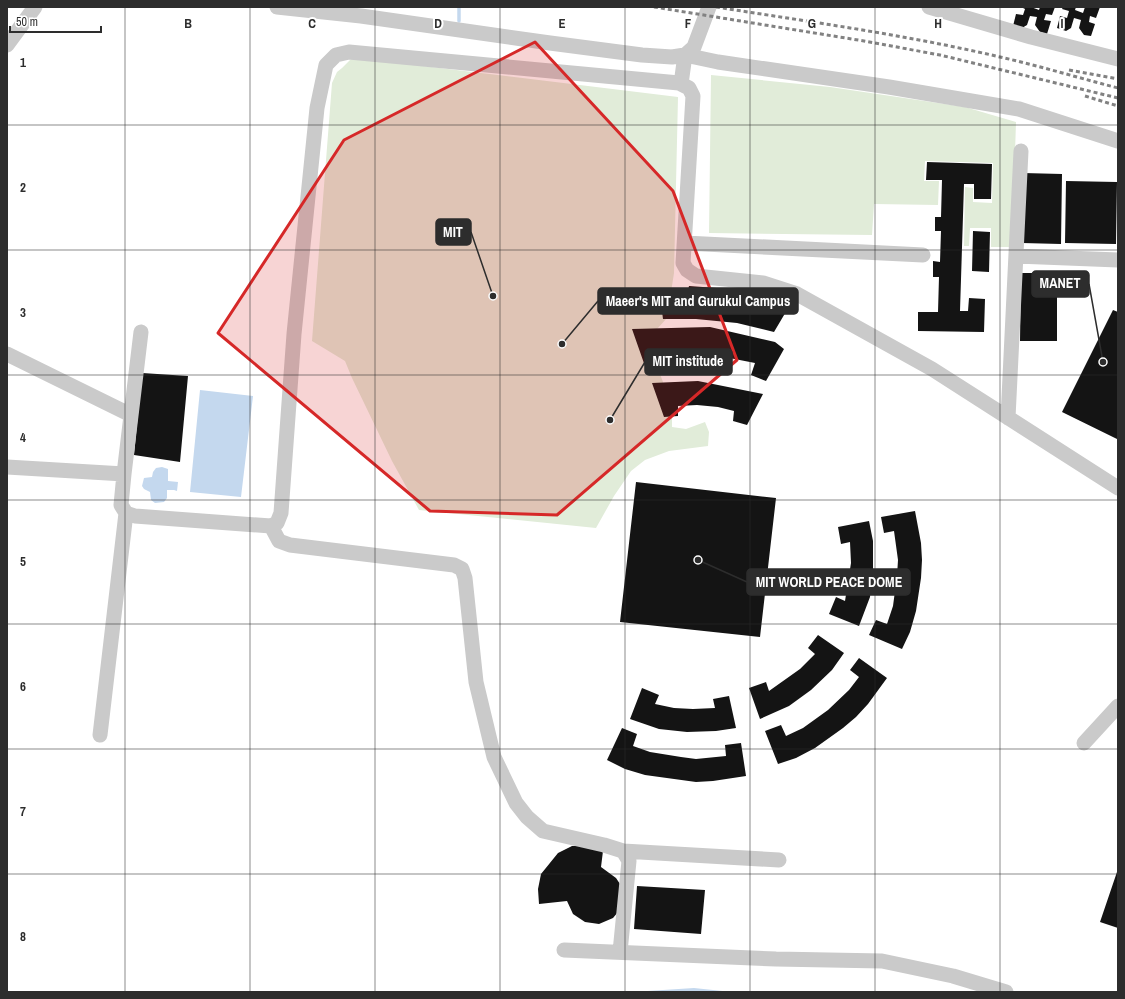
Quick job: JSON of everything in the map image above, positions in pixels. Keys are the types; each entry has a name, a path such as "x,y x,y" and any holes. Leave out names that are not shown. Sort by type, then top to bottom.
{"street":[{"path":"7,45 35,7"},
{"path":"277,7 361,16 442,29 642,55 672,57 685,55 718,62 889,87 1019,109 1118,141"},
{"path":"681,84 685,55 694,47 709,7"},
{"path":"929,7 1031,37 1118,59"},
{"path":"126,513 135,516 270,526 277,523 281,513 294,334 316,108 326,65 336,55 348,52 681,84 689,88 693,96 683,263 687,270 696,276 763,283 797,294 932,369 1118,488"},
{"path":"1008,418 1021,151"},
{"path":"685,244 923,255"},
{"path":"1016,256 1118,260"},
{"path":"100,735 126,513 121,505 141,332"},
{"path":"7,354 131,414"},
{"path":"7,467 124,474"},
{"path":"270,526 279,540 290,545 454,565 462,569 465,578 476,682 494,757 516,803 527,817 543,831 604,845 623,851 779,860"},
{"path":"1084,742 1118,706"},
{"path":"620,952 629,861 623,851"},
{"path":"564,950 882,961 953,976 1006,992"}],"highlighted area":[{"path":"535,42 673,191 737,360 557,515 430,511 218,333 344,140"}],"green space":[{"path":"351,59 365,59 678,97 674,273 667,318 647,340 663,382 666,397 672,413 672,427 686,429 705,422 709,432 708,446 669,451 645,460 631,471 614,496 596,528 419,510 392,461 345,361 312,341 332,83 337,72"},
{"path":"711,75 830,87 965,107 1016,122 1012,247 991,247 991,228 970,228 969,246 964,246 965,187 973,188 973,202 992,203 993,163 925,161 924,181 939,181 938,205 874,204 872,235 709,233"}],"water":[{"path":"200,390 253,396 241,497 190,492"},
{"path":"162,467 168,469 168,481 178,482 177,491 167,490 167,498 164,502 155,503 151,500 150,492 142,486 144,478 152,477 156,468"},
{"path":"694,988 732,992 632,992"}],"building":[{"path":"1021,7 1031,7 1039,10 1040,7 1055,7 1052,15 1046,14 1044,20 1051,21 1047,34 1040,32 1035,25 1037,17 1030,16 1027,25 1022,28 1013,26 1016,14 1023,15 1025,9"},
{"path":"1063,7 1076,7 1075,10 1083,13 1085,7 1100,7 1096,18 1090,16 1089,22 1095,24 1091,36 1084,35 1079,28 1081,20 1074,18 1071,28 1066,31 1057,28 1060,16 1067,18 1069,11 1062,9"},
{"path":"927,162 992,164 991,199 974,199 974,184 964,184 960,311 968,311 969,298 985,299 984,332 918,331 918,312 938,312 939,277 933,277 933,261 940,262 941,231 935,231 935,217 941,217 942,180 926,180"},
{"path":"1023,173 1062,174 1061,244 1022,243"},
{"path":"1066,181 1117,182 1116,244 1065,243"},
{"path":"973,231 990,232 989,272 972,271"},
{"path":"1021,273 1057,273 1057,341 1020,341"},
{"path":"689,286 744,290 749,299 787,310 774,332 737,323 696,319 663,319 660,296 687,294"},
{"path":"1113,310 1118,312 1117,439 1062,412"},
{"path":"710,327 775,342 784,349 766,381 751,375 755,363 709,354 660,355 663,366 646,369 632,329"},
{"path":"142,373 188,376 180,462 134,455"},
{"path":"698,381 763,394 747,425 733,421 734,411 718,407 697,405 678,406 678,416 664,417 652,383"},
{"path":"636,482 776,498 760,637 620,622"},
{"path":"915,511 921,543 921,578 916,611 910,632 902,649 869,635 876,620 887,624 893,606 897,576 898,560 894,531 884,533 881,517"},
{"path":"869,521 873,541 873,570 870,597 859,626 829,614 836,597 845,601 851,563 850,542 841,544 838,527"},
{"path":"818,635 844,653 832,670 811,690 789,706 760,719 749,688 766,682 769,691 800,669 815,654 808,648"},
{"path":"859,658 887,678 868,704 843,728 815,748 796,758 778,764 765,731 781,725 786,736 803,728 828,710 849,690 859,677 850,670"},
{"path":"642,688 659,695 655,704 674,708 715,708 713,699 729,696 736,728 716,731 687,732 659,729 630,719"},
{"path":"622,728 637,734 633,746 650,752 696,759 726,756 725,745 741,743 746,776 696,782 645,775 625,769 607,760"},
{"path":"572,846 590,846 603,851 601,867 616,878 620,884 618,912 613,918 599,924 585,922 573,914 567,901 539,904 538,889 541,874 558,853"},
{"path":"1118,869 1118,928 1100,922"},
{"path":"637,886 705,890 701,934 634,929"}],"waterway":[{"path":"459,7 459,21"}],"railway":[{"path":"654,7 864,41 940,55 1118,98"},
{"path":"716,7 859,29 965,49 1118,88"},
{"path":"1069,70 1118,79"},
{"path":"1085,96 1118,106"}],"place":[{"name":"MIT","path":"493,296"},
{"name":"Maeer's MIT and Gurukul Campus","path":"562,344"},
{"name":"MANET","path":"1103,362"},
{"name":"MIT institude","path":"610,420"},
{"name":"MIT WORLD PEACE DOME","path":"698,560"}]}
